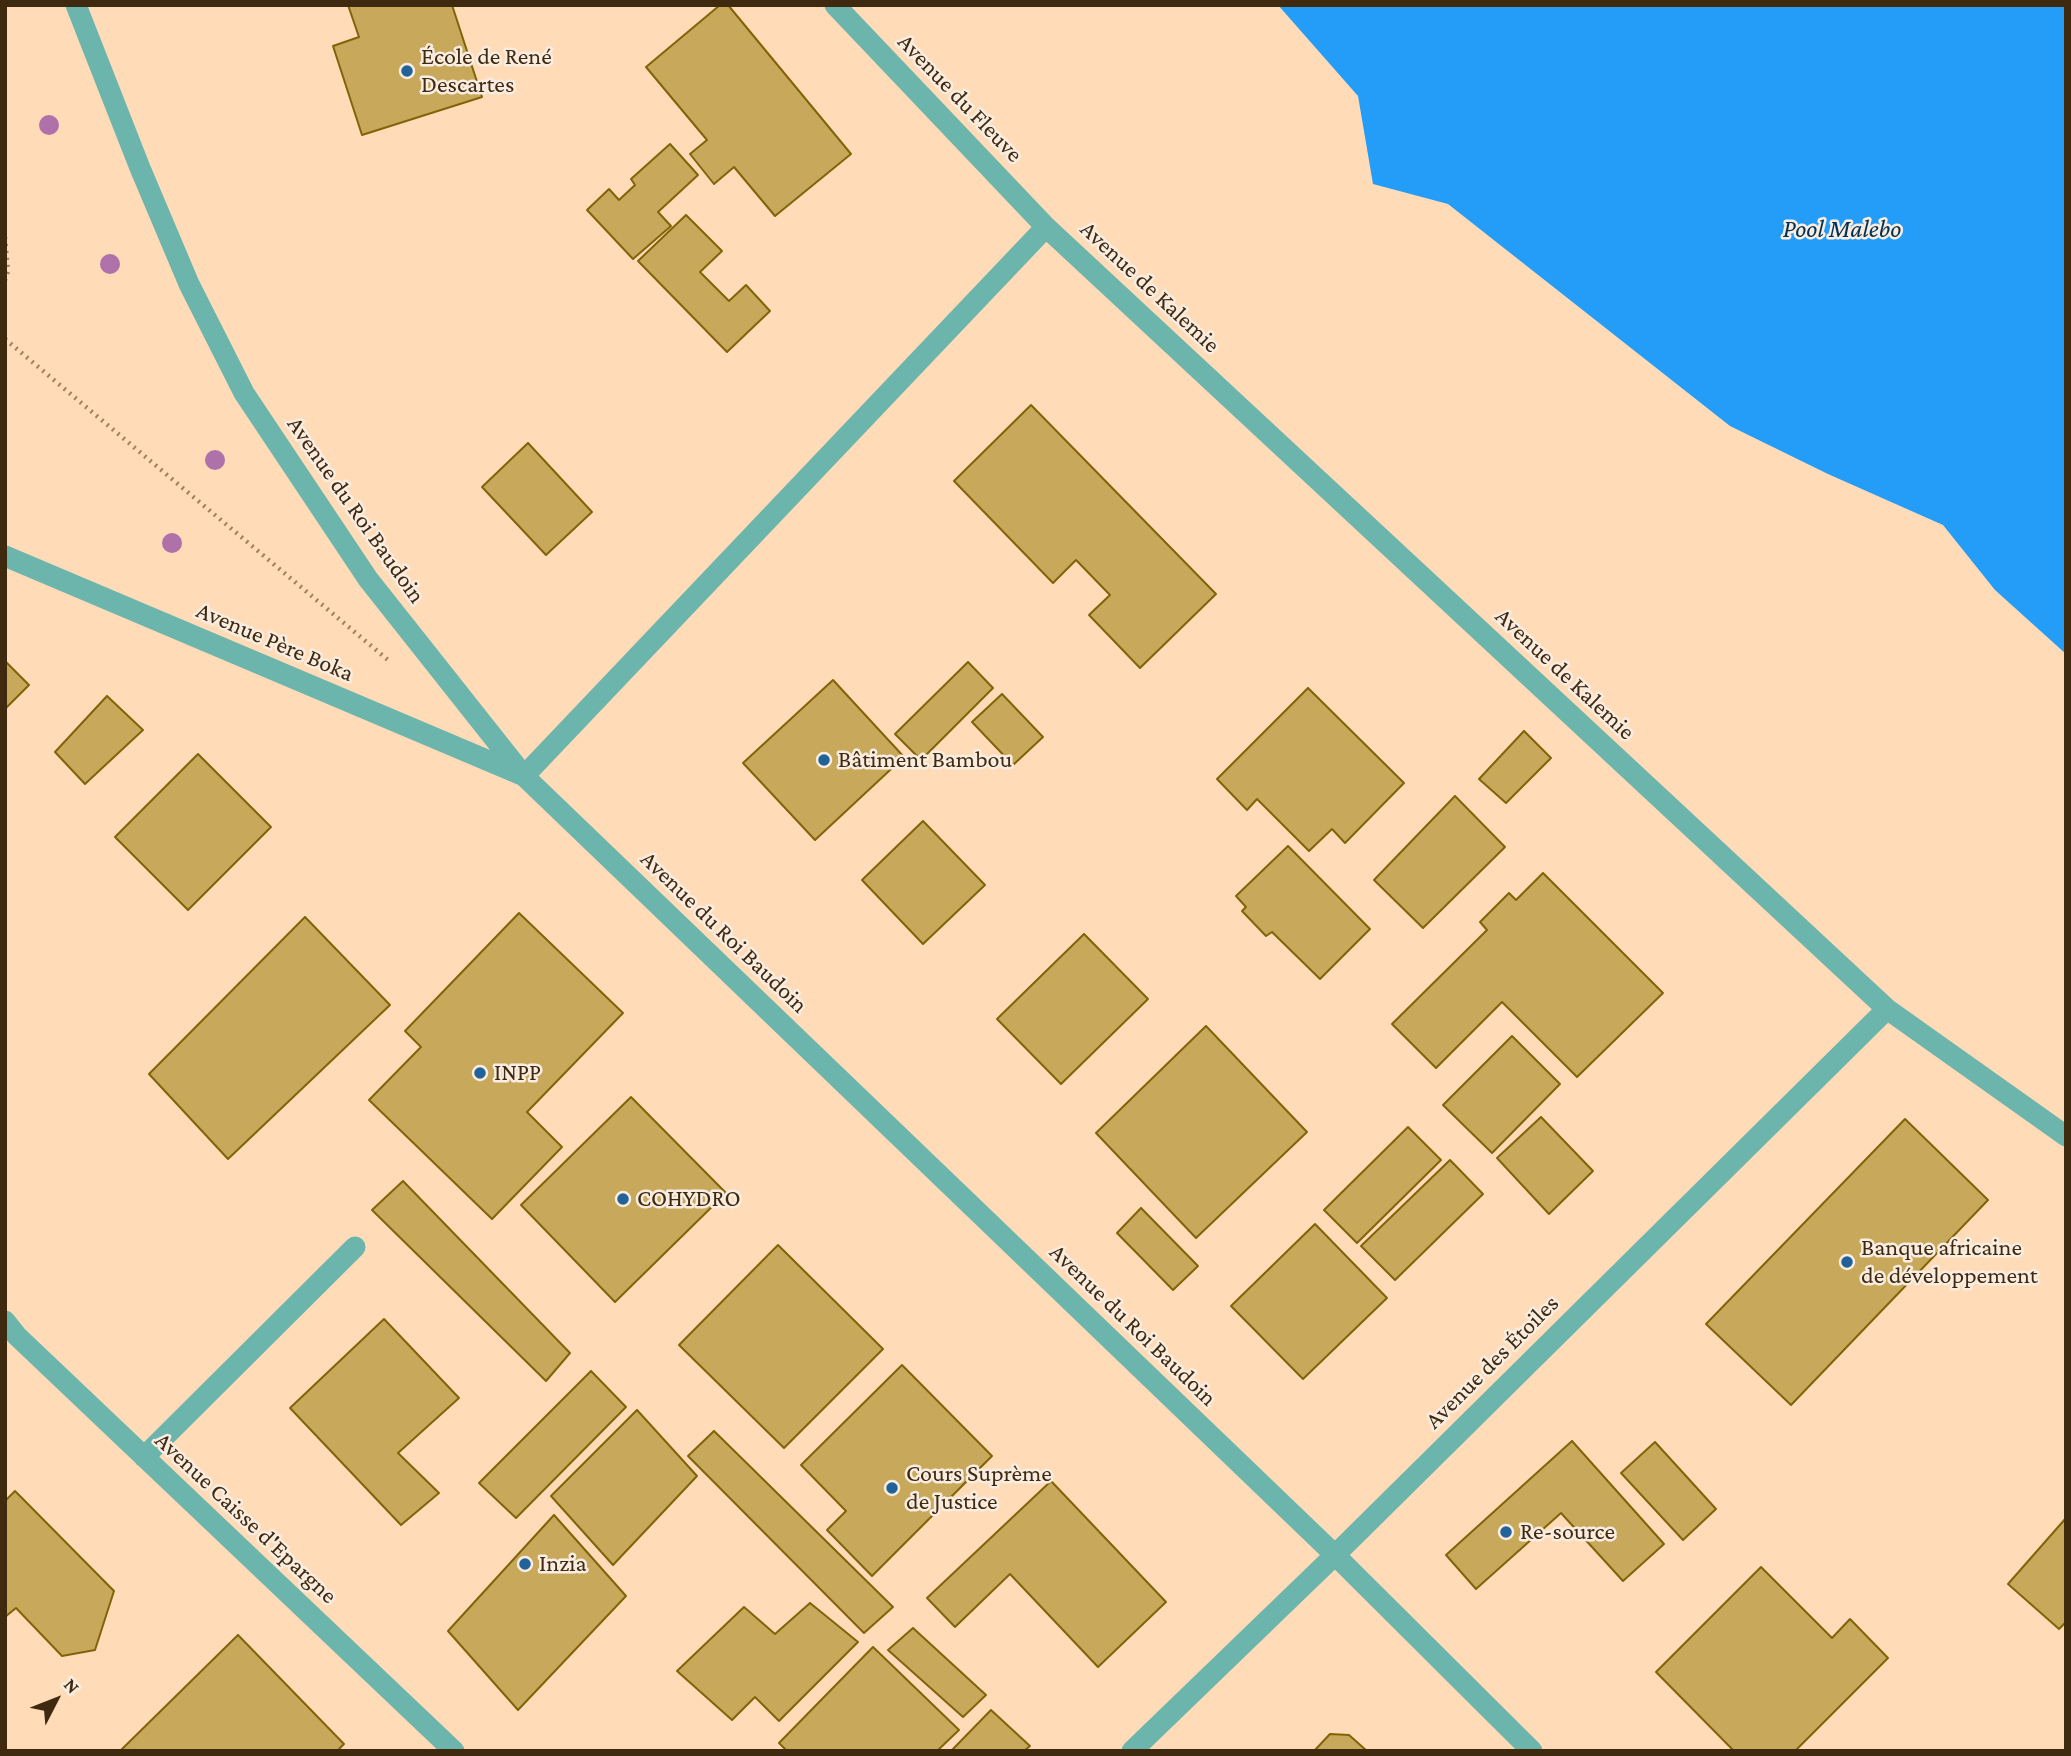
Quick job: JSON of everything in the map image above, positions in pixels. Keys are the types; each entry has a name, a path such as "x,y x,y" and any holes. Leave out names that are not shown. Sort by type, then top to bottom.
{"street":[{"name":"Avenue du Roi Baudoin","path":"76,5 184,272 244,393 368,579 524,776 1335,1555 1532,1751"},
{"name":"Avenue du Fleuve","path":"835,5 1046,227"},
{"path":"524,776 1046,227"},
{"name":"Avenue de Kalemie","path":"1046,227 1887,1009 2066,1136"},
{"name":"Avenue Père Boka","path":"5,556 524,776"},
{"name":"Avenue des Étoiles","path":"1132,1751 1335,1555 1887,1009"},
{"path":"144,1457 355,1247"},
{"name":"Avenue Caisse d'Epargne","path":"9,1334 144,1457 454,1751"}],"path":[{"path":"5,237 8,271 5,281"},
{"path":"5,339 390,662"}],"water":[{"name":"Pool Malebo","path":"1278,5 2066,5 2066,654 1995,590 1943,525 1828,474 1730,426 1448,204 1373,184 1358,96"}],"building":[{"name":"École de René Descartes","path":"348,5 452,5 482,97 362,135 333,46 359,37"},
{"path":"720,5 728,5 851,154 775,216 734,167 714,184 690,154 707,140 646,67"},
{"path":"670,144 698,175 658,212 671,226 633,259 587,210 609,189 619,200 635,185 631,179"},
{"path":"686,215 722,251 700,272 729,301 746,285 770,311 727,352 638,261"},
{"path":"1031,405 1216,594 1140,668 1089,615 1110,595 1076,560 1053,583 954,481"},
{"path":"528,443 592,512 546,555 482,487"},
{"path":"5,661 29,685 5,709"},
{"path":"968,662 993,688 921,760 895,734"},
{"name":"Bâtiment Bambou","path":"833,680 904,757 815,840 743,763"},
{"path":"1308,688 1404,783 1345,843 1332,829 1309,851 1257,799 1247,810 1217,779"},
{"path":"1002,694 1043,737 1013,765 972,722"},
{"path":"107,696 143,730 85,784 55,752"},
{"path":"1524,731 1551,758 1506,803 1479,779"},
{"path":"198,754 271,827 188,910 115,837"},
{"path":"1455,796 1505,847 1423,928 1374,880"},
{"path":"923,821 985,885 923,944 862,880"},
{"path":"1288,846 1370,929 1320,979 1272,932 1266,936 1242,911 1246,907 1236,896"},
{"path":"1543,873 1663,993 1577,1077 1502,1002 1436,1068 1392,1024 1487,930 1480,922 1509,893 1516,900"},
{"name":"INPP","path":"519,913 623,1013 527,1112 562,1147 492,1219 369,1100 421,1047 405,1031"},
{"path":"305,917 390,1005 228,1159 149,1074"},
{"path":"1084,934 1148,999 1061,1084 997,1019"},
{"path":"1206,1026 1307,1132 1196,1238 1096,1133"},
{"path":"1512,1036 1560,1084 1492,1153 1443,1105"},
{"name":"COHYDRO","path":"631,1097 726,1193 615,1302 521,1205"},
{"path":"1541,1117 1593,1171 1549,1214 1497,1158"},
{"name":"Banque africaine de développement","path":"1905,1119 1988,1200 1791,1405 1706,1324"},
{"path":"1408,1127 1441,1160 1357,1243 1324,1210"},
{"path":"1450,1160 1483,1194 1395,1280 1361,1246"},
{"path":"403,1181 570,1353 546,1381 372,1210"},
{"path":"1141,1208 1198,1266 1173,1290 1117,1233"},
{"path":"1315,1224 1387,1298 1303,1379 1231,1306"},
{"path":"778,1245 883,1349 784,1448 679,1345"},
{"path":"384,1319 459,1398 398,1453 439,1493 401,1525 290,1408"},
{"name":"Cours Suprème de Justice","path":"902,1365 992,1456 872,1576 827,1530 846,1511 801,1465"},
{"path":"591,1371 626,1407 516,1518 479,1483"},
{"path":"637,1410 697,1476 613,1565 551,1496"},
{"path":"714,1431 893,1607 864,1633 688,1456"},
{"path":"1572,1441 1664,1544 1623,1581 1561,1513 1476,1589 1446,1555"},
{"path":"1655,1442 1716,1509 1683,1540 1621,1473"},
{"path":"1051,1481 1166,1602 1098,1667 1010,1574 955,1627 927,1598"},
{"path":"15,1491 114,1591 95,1650 62,1656 16,1608 5,1617 5,1501"},
{"path":"554,1515 626,1596 518,1710 448,1631"},
{"path":"2066,1518 2066,1622 2059,1629 2008,1584"},
{"path":"1761,1567 1832,1638 1850,1619 1888,1658 1795,1751 1734,1751 1656,1672"},
{"path":"810,1603 858,1642 779,1721 755,1697 732,1720 677,1671 744,1607 775,1634"},
{"path":"913,1628 986,1695 963,1717 888,1650"},
{"path":"238,1635 344,1744 337,1751 120,1751"},
{"path":"873,1647 959,1730 937,1751 787,1751 779,1743"},
{"path":"991,1710 1030,1746 1024,1751 951,1751"},
{"path":"1330,1734 1349,1735 1367,1751 1314,1751"}],"place":[{"name":"École de René Descartes","path":"407,71"},
{"name":"Bâtiment Bambou","path":"824,760"},
{"name":"INPP","path":"480,1073"},
{"name":"COHYDRO","path":"623,1199"},
{"name":"Banque africaine de développement","path":"1847,1262"},
{"name":"Cours Suprème de Justice","path":"892,1488"},
{"name":"Re-source","path":"1506,1532"},
{"name":"Inzia","path":"525,1564"}]}
